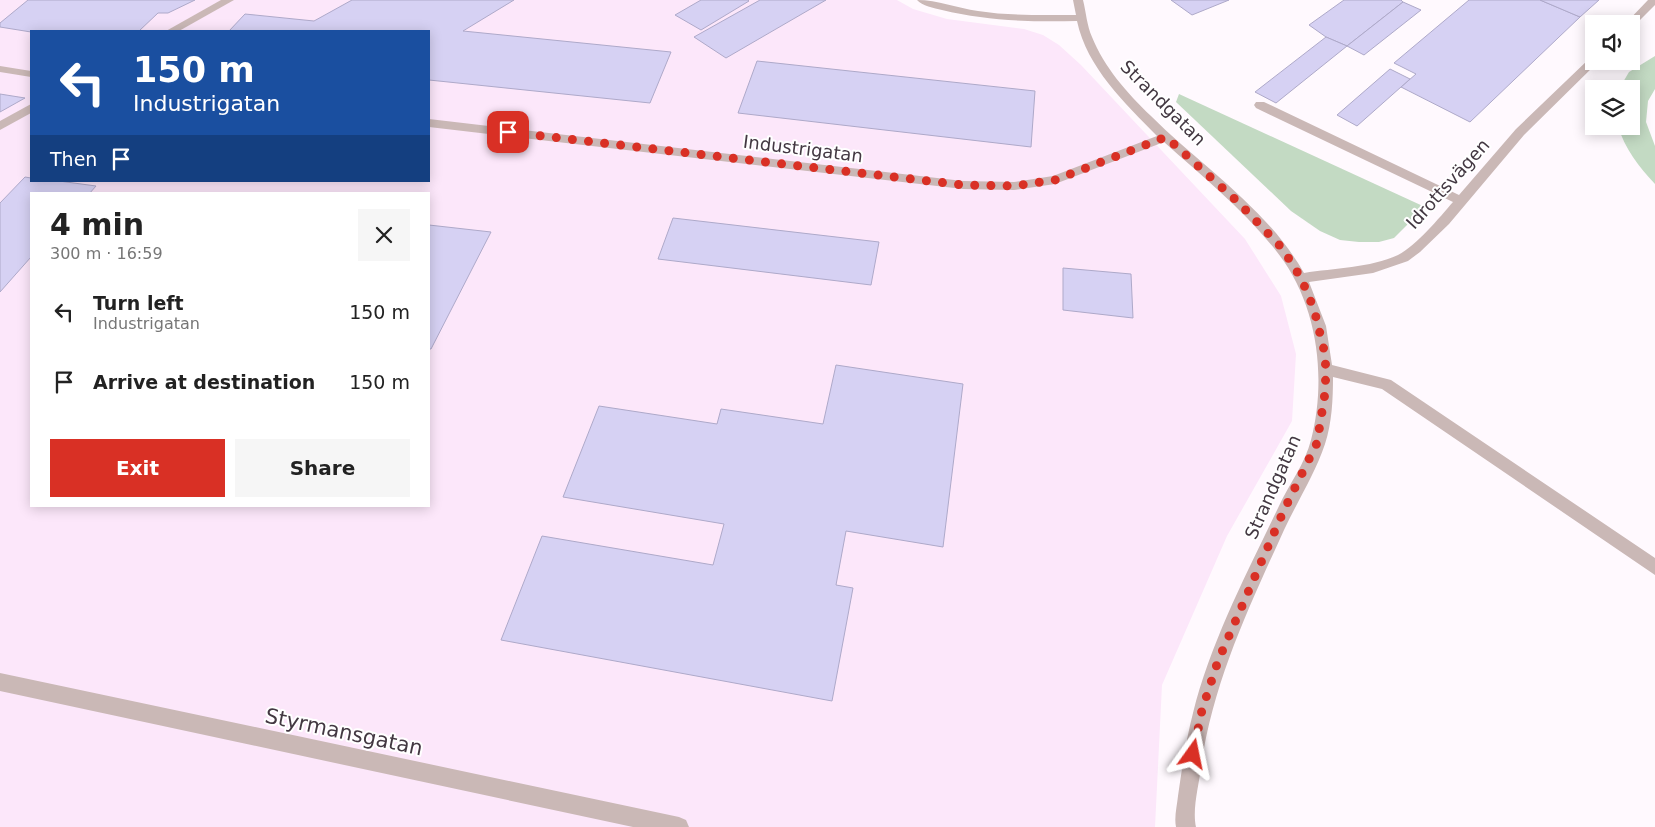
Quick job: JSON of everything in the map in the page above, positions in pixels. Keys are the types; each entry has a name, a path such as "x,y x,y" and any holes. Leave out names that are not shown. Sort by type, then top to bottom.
{"street":[{"path":"173,30 229,0"},
{"path":"922,0 954,11 994,16 1080,18"},
{"name":"Strandgatan","path":"1078,0 1080,18 1093,54 1104,73 1166,137 1262,226 1282,248 1301,278 1314,309 1324,350 1326,369 1325,393 1317,443 1284,510 1218,661 1202,710 1193,754 1186,827"},
{"path":"1639,15 1654,0"},
{"path":"0,69 30,74"},
{"name":"Idrottsvägen","path":"1301,278 1373,268 1402,258 1425,240 1444,221 1520,132 1585,69"},
{"path":"1260,105 1460,200"},
{"path":"0,126 30,109"},
{"name":"Industrigatan","path":"430,123 963,185 1006,186 1055,180 1166,137"},
{"path":"1326,369 1386,384 1655,567"},
{"name":"Styrmansgatan","path":"0,682 679,827"}],"shaded area":[{"path":"0,0 897,0 913,9 947,19 1024,29 1043,35 1059,45 1081,65 1245,239 1281,296 1296,354 1292,421 1227,536 1162,685 1155,827 0,827"}],"green space":[{"path":"1655,56 1655,89 1648,101 1646,122 1655,146 1655,184 1633,157 1621,135 1640,135 1640,80 1624,80 1629,72 1640,70 1640,65"},
{"path":"1179,94 1425,207 1394,238 1379,242 1340,240 1320,231 1291,211 1176,102"}],"building":[{"path":"28,0 195,0 168,13 158,13 140,30 30,30 30,32 0,27 0,23"},
{"path":"352,0 514,0 463,31 671,52 650,103 430,80 430,30 230,30 245,14 314,21"},
{"path":"701,0 749,1 701,30 675,15"},
{"path":"760,0 826,0 726,58 694,37"},
{"path":"1171,0 1229,0 1192,15"},
{"path":"1344,0 1401,0 1403,2 1347,46 1326,37 1309,25"},
{"path":"1469,0 1540,0 1580,17 1470,122 1401,87 1416,74 1394,63"},
{"path":"1540,0 1599,0 1580,17"},
{"path":"1403,2 1421,10 1364,55 1347,46"},
{"path":"1326,37 1347,46 1276,103 1255,92"},
{"path":"757,61 1035,91 1031,147 738,113"},
{"path":"1390,69 1410,79 1357,126 1337,115"},
{"path":"0,94 25,98 0,112"},
{"path":"25,177 30,178 30,182 66,182 96,186 91,192 30,192 30,258 0,292 0,203"},
{"path":"673,218 879,242 871,285 658,259"},
{"path":"430,225 491,232 431,349"},
{"path":"1063,268 1131,274 1133,318 1063,310"},
{"path":"836,365 963,384 943,547 846,531 836,585 853,588 832,701 501,640 542,536 713,565 724,524 563,497 599,406 717,424 721,409 823,424"}],"route":[{"path":"508,132 963,185 1014,186 1055,180 1166,137 1238,202 1282,248 1301,278 1314,309 1324,350 1326,369 1325,393 1317,443 1284,510 1218,661 1202,710 1193,754"}]}
